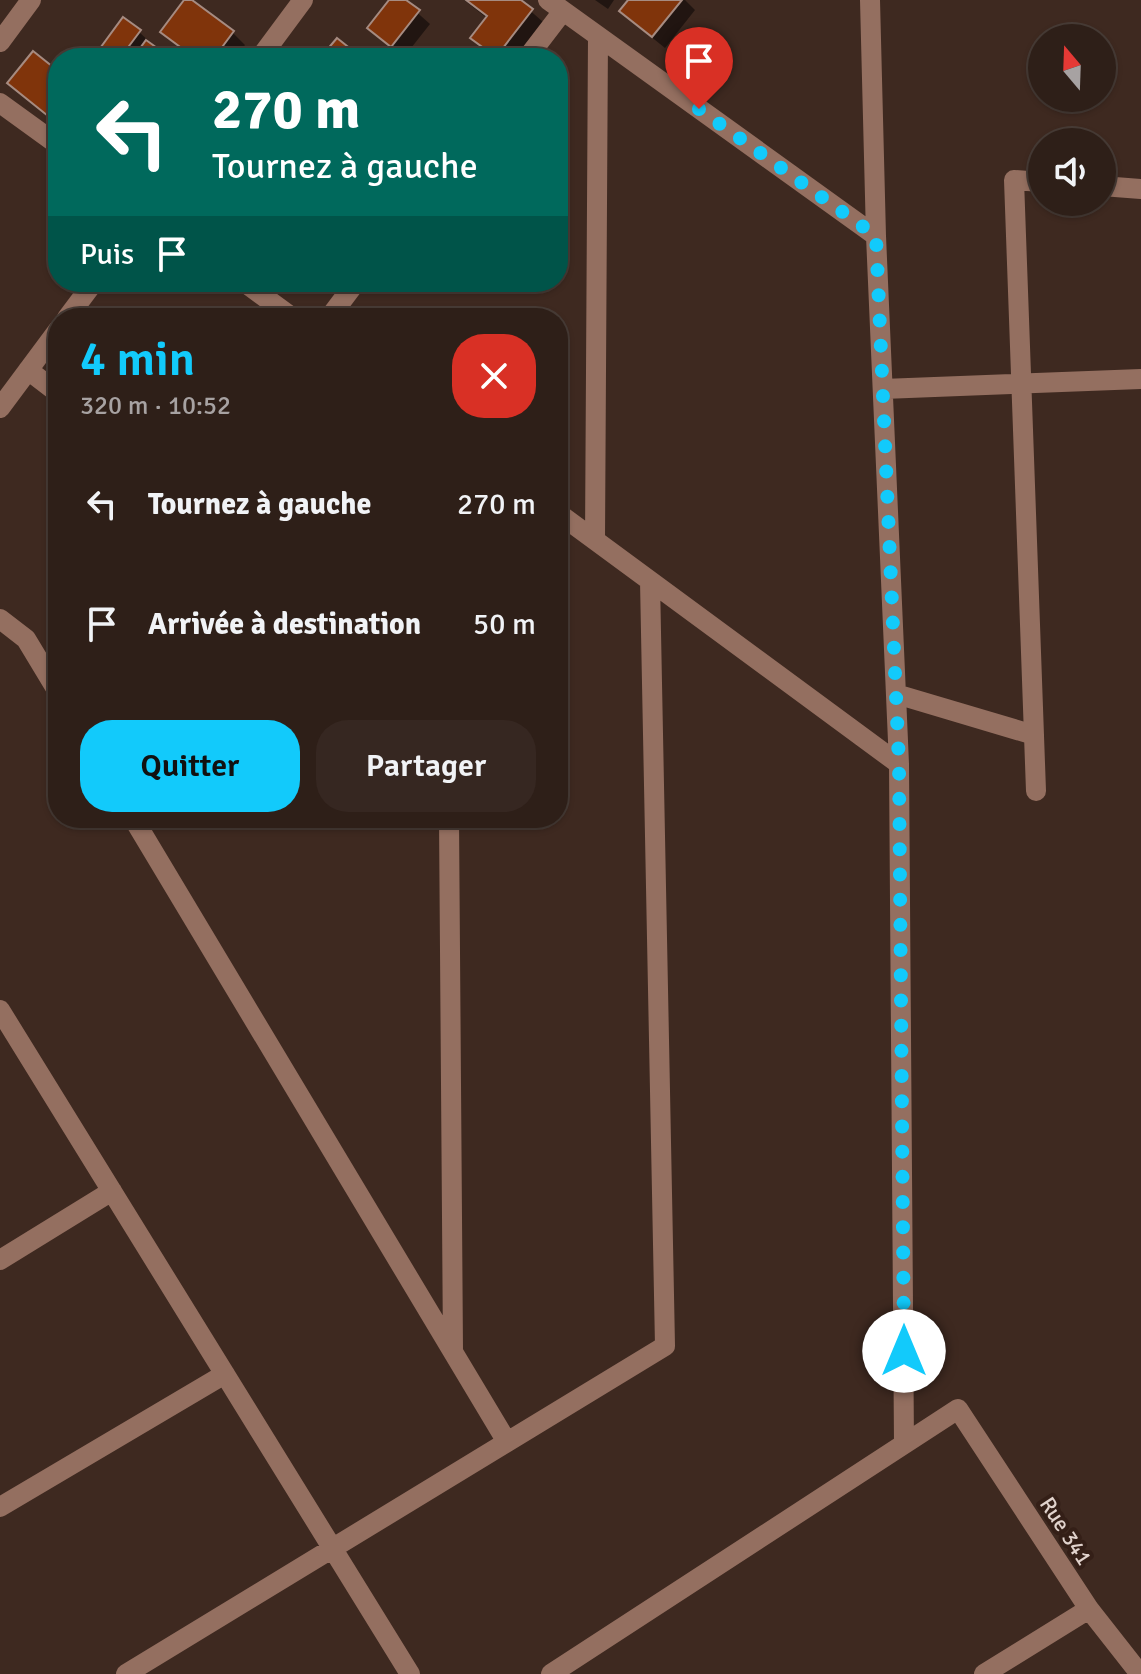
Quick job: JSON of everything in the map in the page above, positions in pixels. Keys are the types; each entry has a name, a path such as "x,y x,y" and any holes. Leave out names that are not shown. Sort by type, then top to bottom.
{"street":[{"path":"0,42 31,0"},
{"path":"267,48 303,0"},
{"path":"551,1674 904,1444 899,764 876,236 870,0"},
{"path":"532,48 555,5 876,236"},
{"path":"595,540 598,36"},
{"path":"0,103 48,138"},
{"path":"1028,181 1014,180 1036,791"},
{"path":"1116,187 1141,189"},
{"path":"258,292 279,308"},
{"path":"0,408 48,343"},
{"path":"28,370 48,385"},
{"path":"883,389 1141,379"},
{"path":"568,520 899,764"},
{"path":"126,1674 665,1346 650,581"},
{"path":"0,619 26,639 48,675"},
{"path":"896,694 1034,735"},
{"path":"139,828 507,1442"},
{"path":"449,828 453,1353"},
{"path":"0,1010 410,1674"},
{"path":"0,1260 112,1191"},
{"path":"0,1507 225,1374"},
{"name":"Rue 341","path":"904,1444 958,1409 1089,1609 1140,1674"},
{"path":"984,1674 1089,1609"}],"building":[{"path":"184,0 192,0 234,31 221,48 182,48 160,32"},
{"path":"389,0 406,0 420,10 391,47 367,28"},
{"path":"466,0 521,0 533,9 503,48 484,48 470,38 487,16"},
{"path":"628,0 682,0 652,37 619,11"},
{"path":"123,17 141,30 128,48 100,48"},
{"path":"337,38 350,48 328,48"},
{"path":"146,40 157,48 140,48"},
{"path":"33,51 48,63 48,116 7,83"}],"route":[{"path":"699,109 876,236 899,764 904,1351"}]}
